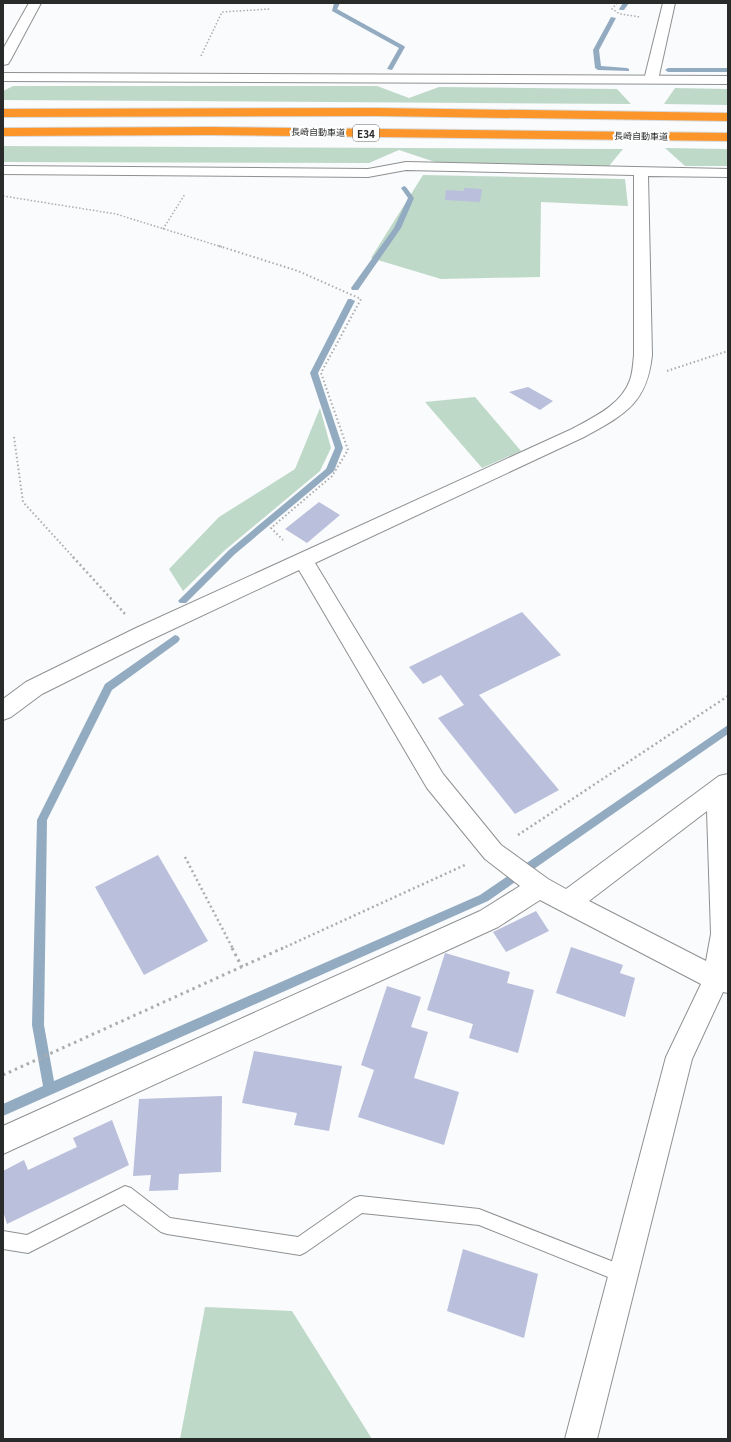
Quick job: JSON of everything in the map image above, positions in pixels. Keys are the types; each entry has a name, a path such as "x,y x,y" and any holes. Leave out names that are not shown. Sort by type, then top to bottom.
{"highway":[{"name":"長崎自動車道","path":"3,113 377,112 728,117"},
{"name":"長崎自動車道","path":"3,132 211,131 728,137"}],"street":[{"path":"3,62 35,3"},
{"path":"651,80 669,3"},
{"path":"3,77 728,80"},
{"path":"3,170 368,173 406,166 728,173"},
{"path":"3,711 34,688 143,634 578,433 611,414 630,397 640,379 643,355 641,172"},
{"path":"303,560 435,781 493,852 539,887 722,980"},
{"path":"568,902 723,786"},
{"path":"581,1439 679,1057 722,980 723,786"},
{"path":"3,1140 489,919 539,887"}],"lane":[{"path":"3,1240 28,1244 125,1194 167,1226 300,1246 360,1204 479,1217 623,1274"}],"path":[{"path":"617,3 612,9 620,14 664,20"},
{"path":"201,57 222,12 270,9"},
{"path":"163,229 200,172"},
{"path":"3,196 116,214 298,271 361,299 322,373 348,450 332,476 271,528 303,560"},
{"path":"640,379 728,351"},
{"path":"14,437 23,502 143,634"},
{"path":"3,1075 493,852 728,696"},
{"path":"185,857 242,967"}],"green space":[{"path":"13,86 377,86 409,98 439,87 617,89 631,104 3,100 3,91"},
{"path":"675,88 728,89 728,105 664,104"},
{"path":"3,146 623,149 609,166 435,162 399,150 369,163 3,162"},
{"path":"665,148 728,149 728,166 685,166"},
{"path":"423,175 625,179 628,206 541,202 540,277 441,279 371,258"},
{"path":"475,397 521,451 482,468 425,402"},
{"path":"320,408 331,448 320,471 224,551 183,591 169,569 219,517 295,469"},
{"path":"205,1307 292,1311 372,1439 180,1439"}],"building":[{"path":"464,188 482,189 480,202 445,200 446,190 464,191"},
{"path":"528,387 553,401 540,410 509,392"},
{"path":"319,502 340,515 307,543 285,529"},
{"path":"522,612 561,655 479,695 559,790 515,814 438,718 464,705 441,675 423,684 409,667"},
{"path":"158,855 208,941 144,975 95,887"},
{"path":"536,911 549,931 506,952 493,932"},
{"path":"571,947 623,965 620,973 635,978 625,1017 556,993"},
{"path":"445,953 510,972 507,983 534,990 518,1053 469,1038 473,1024 427,1010"},
{"path":"387,986 421,997 411,1027 428,1032 414,1078 459,1092 444,1145 358,1117 374,1070 361,1065"},
{"path":"254,1051 342,1066 329,1131 294,1125 297,1113 242,1103"},
{"path":"222,1096 221,1172 179,1174 178,1190 149,1191 151,1175 133,1176 139,1099"},
{"path":"112,1120 129,1165 7,1224 3,1211 3,1171 24,1160 28,1170 77,1147 73,1138"},
{"path":"463,1249 538,1274 524,1338 447,1311"}],"waterway":[{"path":"337,3 334,10 402,47 390,69"},
{"path":"622,9 626,3"},
{"path":"613,18 596,50 598,68 627,70"},
{"path":"668,70 728,70"},
{"path":"355,288 397,228 411,198 404,188"},
{"path":"183,601 232,552 330,471 339,448 314,373 351,301"},
{"path":"50,1089 38,1025 42,820 108,687 175,639"},
{"path":"50,1089 484,898 728,729"},
{"path":"3,1110 50,1089"}]}
